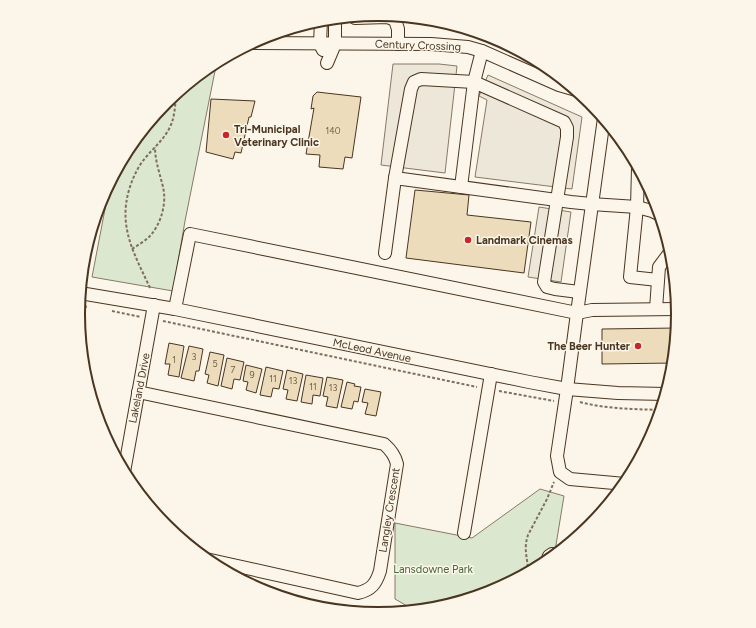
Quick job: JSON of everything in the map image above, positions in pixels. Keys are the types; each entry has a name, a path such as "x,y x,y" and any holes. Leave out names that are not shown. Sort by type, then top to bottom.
{"street":[{"path":"396,22 398,29 398,44"},
{"path":"321,27 320,44 327,63 335,44 335,25"},
{"name":"Century Crossing","path":"266,43 431,44 468,47 482,51 560,85"},
{"path":"461,187 474,82 482,51"},
{"path":"385,253 395,178 410,89 414,82 421,79 474,82 564,122 567,128 568,137 544,282 547,287 579,292"},
{"path":"603,127 557,456 560,472 570,479 617,483"},
{"path":"395,178 591,204 637,207 652,211"},
{"path":"638,178 637,207 630,277 658,280"},
{"path":"175,309 190,234 577,313 592,310 671,309"},
{"path":"656,309 659,267 665,259"},
{"name":"McLeod Avenue","path":"86,294 175,309 529,382 567,388 618,393 660,394"},
{"name":"Lakeland Drive","path":"126,463 154,305"},
{"path":"464,534 490,374"},
{"name":"Langley Crescent","path":"138,392 384,444 391,450 395,457 397,464 380,571 373,586 364,592 358,593 223,563"}],"path":[{"path":"150,288 129,241 126,226 126,204 136,171 168,130 172,122 175,103"},
{"path":"132,249 149,237 154,231 162,214 164,189 156,157 155,146"},
{"path":"85,307 94,308"},
{"path":"109,311 138,316"},
{"path":"165,321 488,389 553,401"},
{"path":"578,402 592,406 654,410"},
{"path":"527,566 525,550 528,536 560,472"}],"green space":[{"path":"215,70 185,221 173,291 92,277 106,206 124,167 134,151 171,107"},
{"name":"Lansdowne Park","path":"540,489 564,496 556,546 549,552 544,552 543,556 541,558 508,577 490,585 454,597 406,605 395,599 395,523 472,538"}],"shaded area":[{"path":"393,64 439,64 457,66 445,173 381,165"},
{"path":"488,75 582,117 572,189 475,177 487,100 479,96"},
{"path":"539,207 571,212 561,282 528,277"}],"building":[{"path":"317,92 361,97 352,158 345,157 343,169 319,167 320,155 306,154 314,108 311,109 313,96"},
{"name":"Tri-Municipal Veterinary Clinic","path":"211,99 255,101 251,117 249,117 241,153 235,152 233,159 206,152"},
{"name":"Landmark Cinemas","path":"415,190 469,195 467,215 531,222 524,273 406,258"},
{"name":"The Beer Hunter","path":"670,328 666,363 602,364 602,329"},
{"path":"169,343 184,346 179,377 168,375 170,364 165,364"},
{"path":"189,346 203,349 199,371 196,371 194,381 181,378"},
{"path":"210,352 224,355 218,386 207,383 209,375 205,374"},
{"path":"227,358 244,362 240,380 234,379 232,389 221,386"},
{"path":"246,365 262,369 256,393 246,390 248,382 243,381"},
{"path":"266,367 283,371 279,389 273,388 271,397 260,395"},
{"path":"287,370 303,374 297,401 286,399 288,390 283,389"},
{"path":"306,375 323,378 320,396 313,395 312,404 301,402"},
{"path":"327,377 343,380 337,408 326,406 328,397 323,396"},
{"path":"347,382 355,384 354,386 361,387 358,402 354,401 352,409 341,407"},
{"path":"365,389 381,392 376,416 365,414 368,403 362,402"}],"place":[{"name":"Tri-Municipal Veterinary Clinic","path":"226,135"},
{"name":"Landmark Cinemas","path":"468,240"},
{"name":"The Beer Hunter","path":"638,346"}]}
